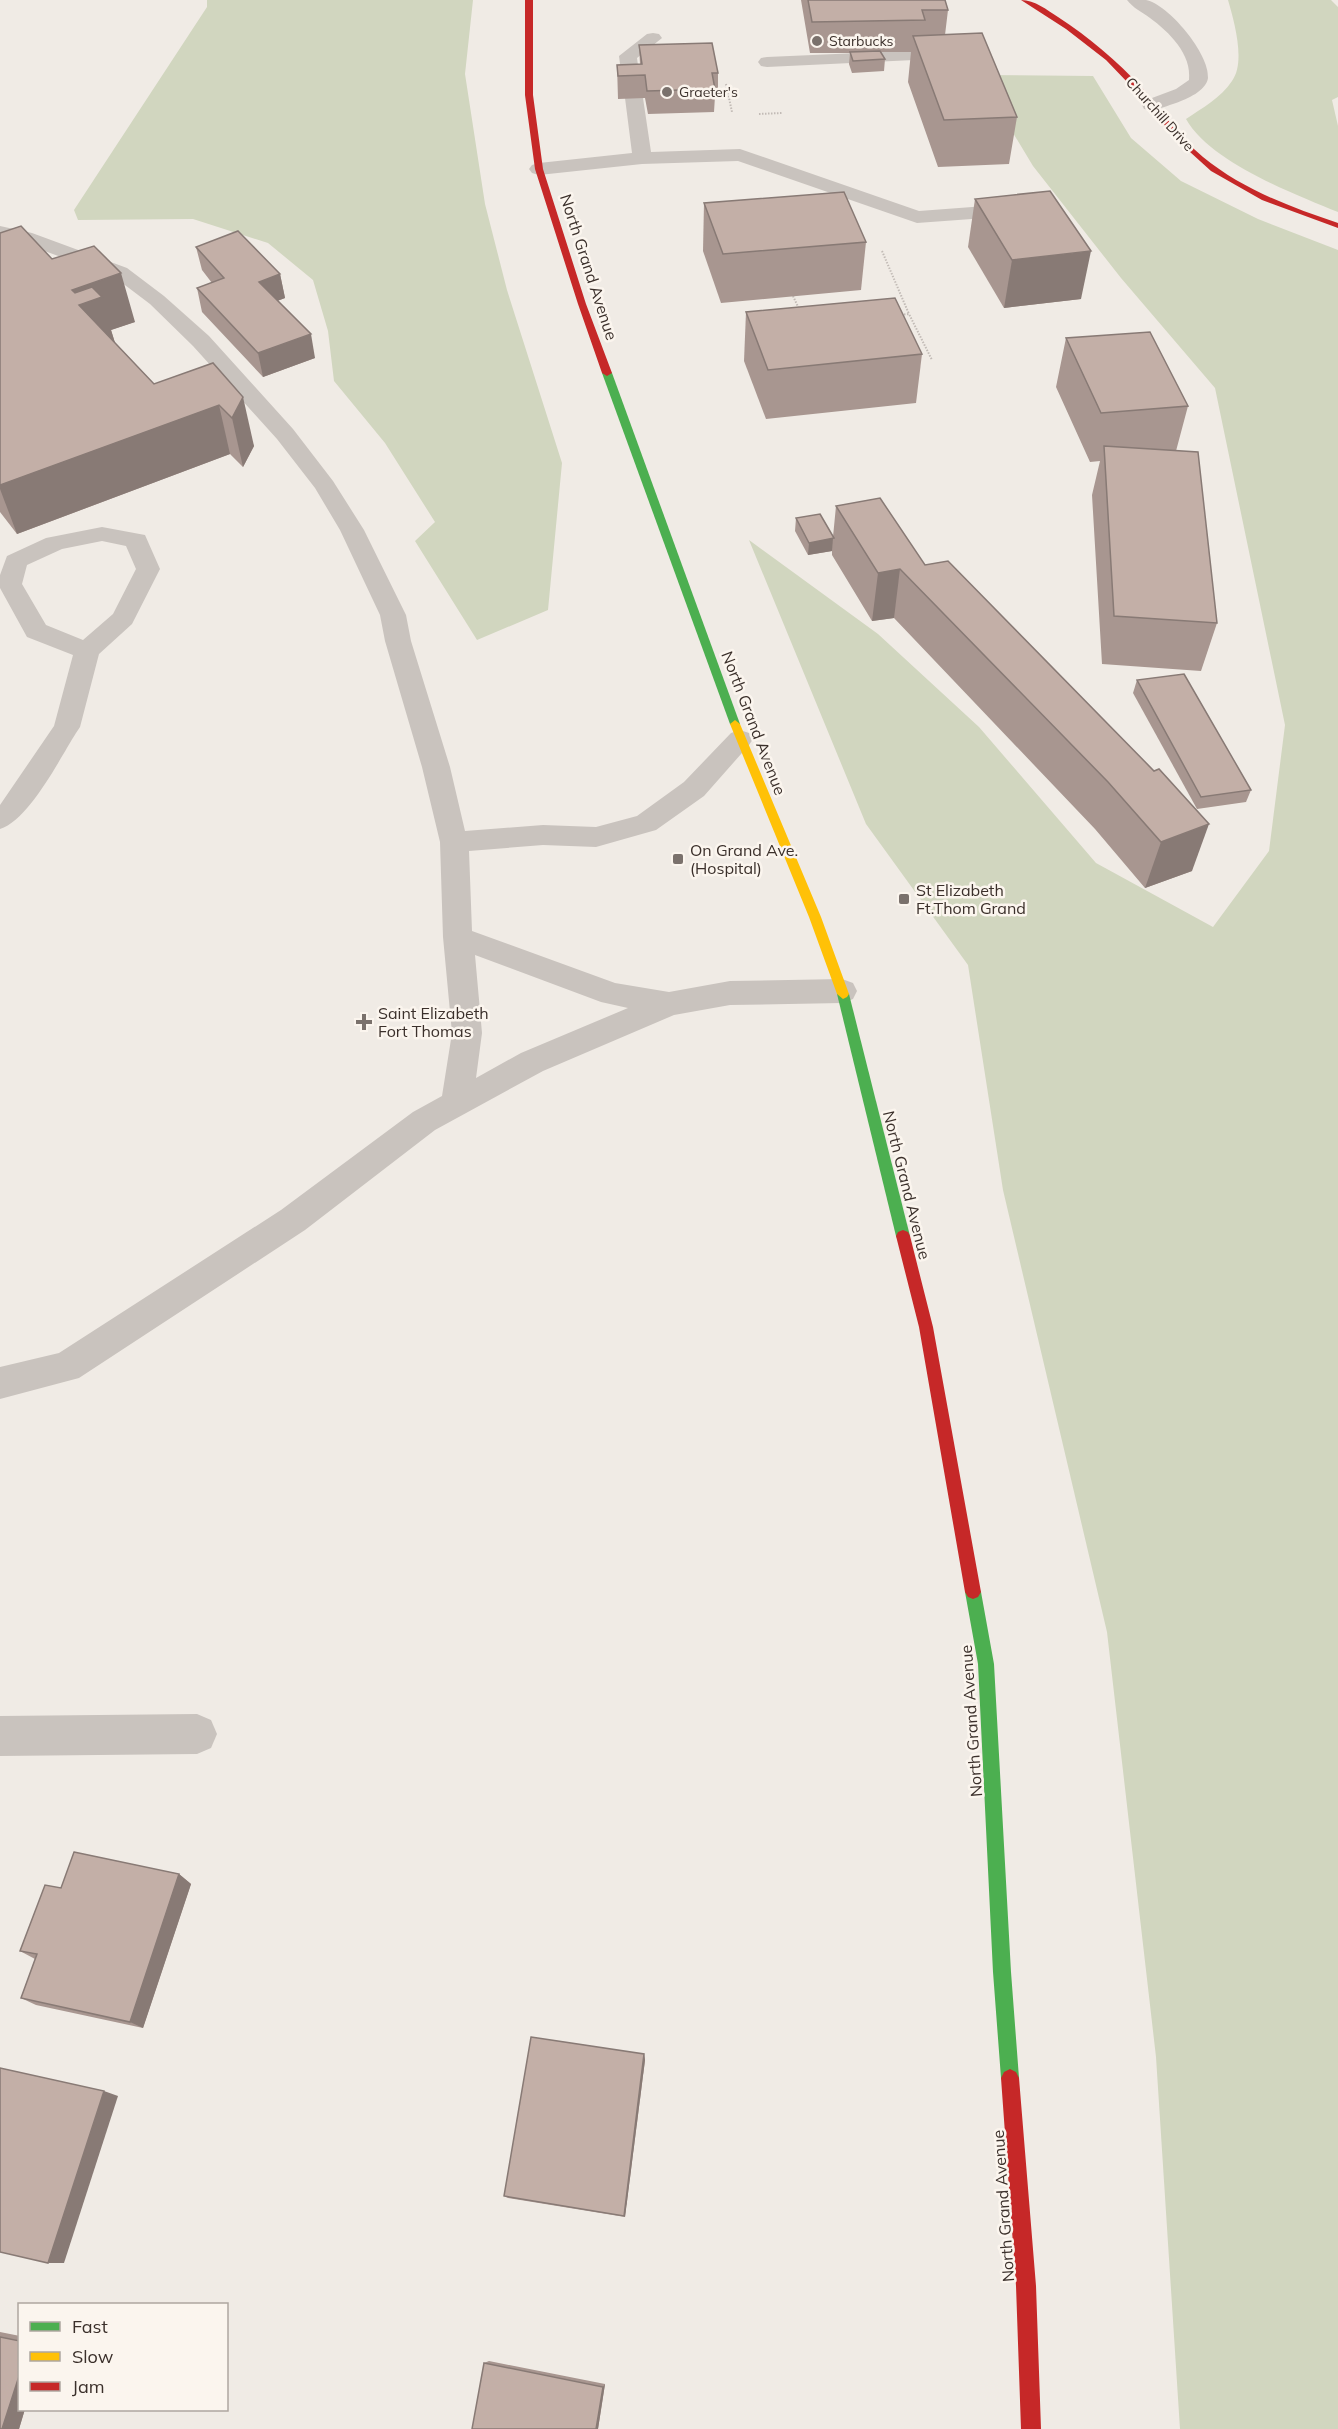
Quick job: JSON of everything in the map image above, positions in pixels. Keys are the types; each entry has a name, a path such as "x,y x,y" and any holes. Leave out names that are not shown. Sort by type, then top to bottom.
{"main road":[{"name":"North Grand Avenue","path":"529,0 529,95 539,169 582,304 740,739 815,917 842,991 926,1327 986,1664 1002,1972 1026,2286 1030,2429"},
{"name":"Churchill Drive","path":"1025,0 1065,23 1101,51 1133,82 1186,147 1222,174 1268,198 1338,226"}],"street":[{"path":"1136,0 1181,35 1196,62 1199,78 1196,84 1179,94 1151,105"},
{"path":"642,158 628,56 653,38"},
{"path":"767,62 950,54"},
{"path":"539,169 642,158 740,155 917,217 999,211"},
{"path":"0,232 25,237 120,272 157,300 201,341 285,434 325,486 352,530 393,615 398,641 436,766 454,842 458,937 467,1033 457,1101"},
{"path":"0,819 12,809 67,727 87,651 123,618 148,569 136,540 102,534 55,543 16,561 10,584 36,631 87,651"},
{"path":"454,842 543,835 596,837 646,823 694,789 740,739"},
{"path":"458,937 612,994 669,1004"},
{"path":"0,1383 67,1367 293,1220 424,1121 532,1062 669,1004 730,993 842,991"},
{"path":"0,1736 197,1734"}],"path":[{"path":"725,79 733,116"},
{"path":"882,251 932,360"},
{"path":"793,296 801,312 808,312"},
{"path":"898,315 909,314"}],"green space":[{"path":"207,0 473,0 465,74 485,204 507,290 562,463 548,610 477,640 415,541 435,522 385,443 334,381 328,331 313,280 268,243 193,219 78,220 74,210 207,7"},
{"path":"1228,0 1331,0 1338,7 1338,97 1332,100 1338,126 1338,212 1277,186 1233,163 1198,135 1186,119 1222,93 1236,73 1238,41"},
{"path":"978,75 1093,76 1131,138 1181,181 1258,219 1338,250 1338,2429 1180,2429 1156,2057 1107,1632 1003,1190 968,965 866,824 749,540 878,634 979,727 1096,863 1213,927 1269,851 1285,725 1215,388 1121,278 1033,166"}],"building":[{"path":"808,0 945,0 948,10 922,10 925,20 812,22"},
{"path":"982,33 1017,117 944,120 913,36"},
{"path":"712,43 718,73 712,73 715,89 647,91 645,75 618,76 617,65 642,64 639,45"},
{"path":"880,51 885,59 853,61 850,52"},
{"path":"1050,191 1091,251 1012,260 975,199"},
{"path":"844,192 866,242 723,254 704,203"},
{"path":"21,226 52,259 94,246 121,273 72,290 75,293 92,287 102,297 79,305 154,384 213,363 243,397 232,418 219,405 0,485 0,233"},
{"path":"238,231 280,274 259,282 311,334 258,353 197,288 224,278 196,247"},
{"path":"895,298 922,354 768,370 746,312"},
{"path":"1150,332 1188,406 1101,413 1066,338"},
{"path":"1104,446 1198,452 1217,623 1114,616"},
{"path":"880,498 925,565 948,561 1154,771 1159,769 1209,824 1161,842 1108,782 900,569 878,573 836,506"},
{"path":"820,514 834,538 809,543 796,518"},
{"path":"1184,674 1251,790 1201,797 1137,680"},
{"path":"74,1852 179,1874 130,2022 21,1998 37,1954 20,1951 45,1885 61,1888"},
{"path":"531,2037 644,2054 624,2216 504,2196"},
{"path":"0,2068 104,2091 48,2263 0,2252"},
{"path":"0,2337 18,2341 18,2379 2,2429 0,2429"},
{"path":"484,2363 603,2387 596,2429 472,2429"}],"traffic: fast":[{"path":"607,373 735,724"},
{"path":"843,994 903,1236"},
{"path":"973,1592 986,1664 1002,1972 1010,2078"}],"traffic: slow":[{"path":"735,724 815,917 843,994"}],"traffic: jam":[{"path":"529,0 529,95 539,169 582,304 607,373"},
{"path":"1025,0 1069,27 1109,59 1133,83 1181,141 1214,170 1247,190 1338,226"},
{"path":"903,1236 926,1327 973,1592"},
{"path":"1010,2078 1026,2286 1031,2429"}],"place":[{"name":"Starbucks","path":"817,41"},
{"name":"Graeter's","path":"667,92"},
{"name":"On Grand Ave. (Hospital)","path":"678,859"},
{"name":"St Elizabeth Ft.Thom Grand","path":"904,899"},
{"name":"Saint Elizabeth Fort Thomas","path":"364,1022"}]}
